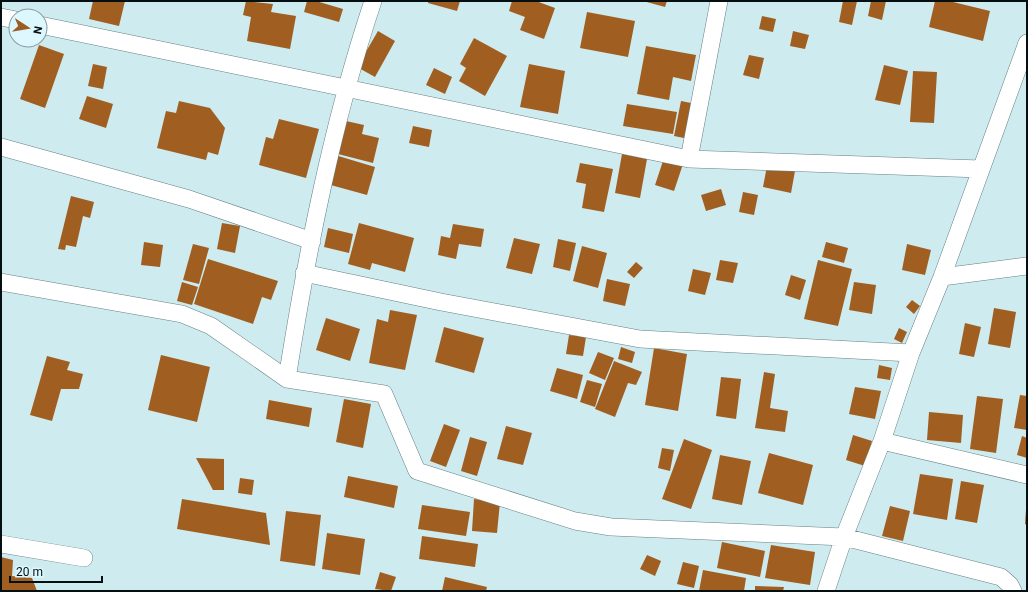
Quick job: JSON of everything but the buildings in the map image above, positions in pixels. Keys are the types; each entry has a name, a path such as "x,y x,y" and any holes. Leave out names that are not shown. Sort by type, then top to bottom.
{"lane":[{"path":"287,380 304,273 330,152 345,88 373,1"},
{"path":"689,159 719,1"},
{"path":"48,27 689,159 981,169"},
{"path":"826,591 844,537 882,441 912,353 942,277 1027,42"},
{"path":"1,147 189,199 312,241"},
{"path":"942,277 1027,266"},
{"path":"304,273 441,302 640,339 912,353"},
{"path":"1,282 182,314 211,326 287,380 384,394 417,471 575,521 611,527 844,537 1001,577 1010,585 1013,591"},
{"path":"882,441 1027,475"},
{"path":"1,544 84,558"}]}
